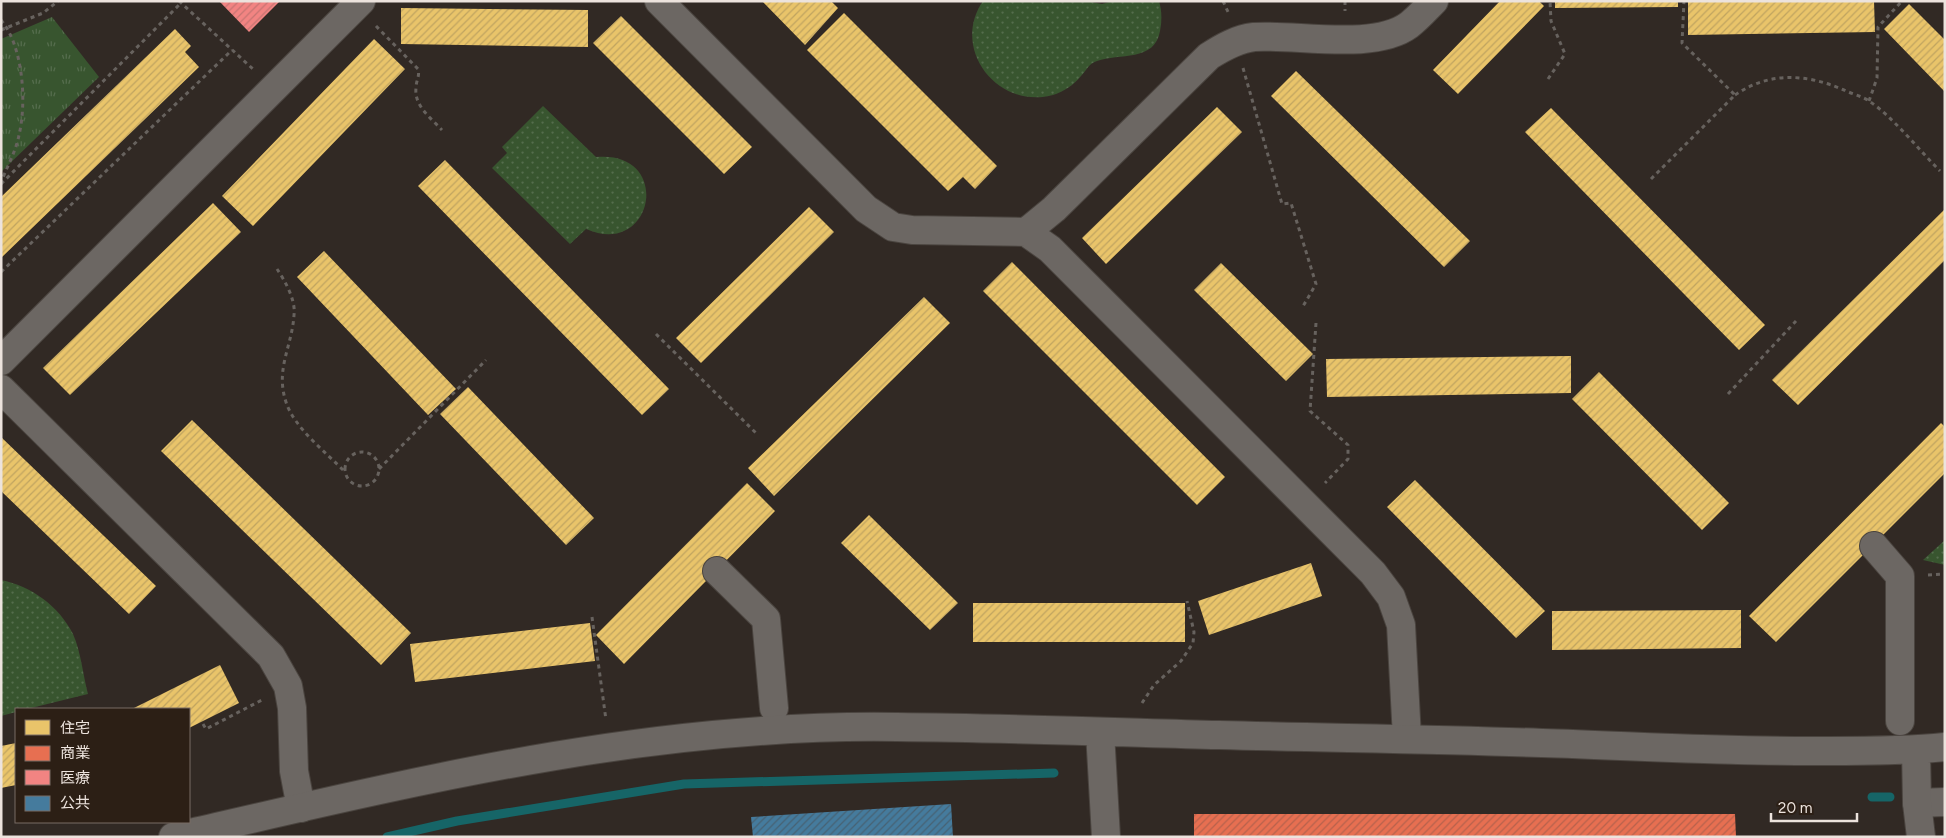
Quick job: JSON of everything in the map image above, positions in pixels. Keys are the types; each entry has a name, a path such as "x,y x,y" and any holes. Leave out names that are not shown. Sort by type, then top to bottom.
{"street":[{"path":"659,1 866,209 880,220 893,226 912,230 1026,232 1050,249 1373,573 1391,597 1401,625 1407,738"},
{"path":"1026,232 1054,209 1209,56 1230,43 1254,38 1360,39 1384,36 1408,26 1434,1"},
{"path":"1,361 358,4"},
{"path":"1,389 271,656 288,686 292,708 294,771 301,808"},
{"path":"1874,546 1900,576 1900,721"},
{"path":"717,571 766,619 774,708"},
{"path":"173,837 525,760 621,744 702,735 901,726 1407,738 1787,751 1916,750 1945,747"},
{"path":"1100,732 1106,837"},
{"path":"1916,750 1917,803 1921,837"},
{"path":"1917,803 1945,802"}],"path":[{"path":"1223,1 1240,40 1244,76 1282,204 1291,202 1316,284 1302,308"},
{"path":"1548,79 1565,54 1551,21 1550,1"},
{"path":"1684,1 1682,43 1735,95"},
{"path":"1869,101 1877,78 1878,27 1902,1"},
{"path":"1,30 43,12 56,2"},
{"path":"1,183 180,2 274,88"},
{"path":"358,4 418,69 420,76 416,86 419,105 442,130"},
{"path":"1,20 8,28 20,72 22,109 19,136 1,183"},
{"path":"1,272 232,50"},
{"path":"1651,180 1735,95 1749,86 1766,80 1791,77 1822,81 1869,101 1940,171"},
{"path":"277,269 286,283 295,314 283,361 282,377 286,403 297,423 345,472 351,482 365,486 377,478 379,469 376,458 363,452 350,457 346,462 345,472"},
{"path":"1728,394 1796,322"},
{"path":"1316,323 1310,411 1348,445 1348,459 1319,489"},
{"path":"656,334 758,435"},
{"path":"379,469 486,360"},
{"path":"1142,703 1154,685 1181,661 1193,643 1194,632 1187,601"},
{"path":"592,616 606,721"},
{"path":"203,724 206,729 263,700"}],"green space":[{"path":"983,1 1086,1 1102,4 1113,1 1159,1 1161,27 1157,41 1144,52 1094,62 1075,82 1064,90 1053,95 1033,97 1014,93 998,85 985,72 976,56 972,38 974,19"},
{"path":"52,17 99,77 1,172 1,39"},
{"path":"543,106 596,157 621,159 637,170 645,185 646,202 640,218 627,229 609,234 586,229 570,244 492,168 507,153 502,147"},
{"path":"1945,540 1945,565 1923,560"},
{"path":"1,580 33,592 52,606 67,624 76,641 88,694 31,708 15,708 15,712 1,716"}],"building: 住宅":[{"path":"762,1 831,1 838,8 805,45"},
{"path":"1500,1 1539,1 1544,6 1458,94 1433,70"},
{"path":"1555,1 1678,1 1678,7 1555,8"},
{"path":"1688,1 1874,1 1875,32 1688,35"},
{"path":"1909,4 1945,40 1945,92 1884,29"},
{"path":"401,8 588,10 588,47 401,44"},
{"path":"844,13 997,166 975,189 963,177 948,191 807,50"},
{"path":"621,16 752,147 724,174 593,43"},
{"path":"175,29 191,46 185,52 199,67 1,258 1,197"},
{"path":"374,39 405,69 253,226 222,196"},
{"path":"1296,71 1470,241 1444,267 1271,96"},
{"path":"1217,107 1242,132 1106,264 1082,238"},
{"path":"1551,108 1765,325 1739,350 1525,132"},
{"path":"445,160 669,389 642,415 418,186"},
{"path":"213,203 241,232 70,395 43,368"},
{"path":"809,207 834,232 701,363 676,338"},
{"path":"1945,209 1945,260 1798,405 1772,380"},
{"path":"324,251 456,389 428,415 297,277"},
{"path":"1012,262 1225,477 1197,505 983,291"},
{"path":"1221,263 1313,354 1286,381 1194,290"},
{"path":"924,297 950,323 774,496 748,468"},
{"path":"1571,356 1571,393 1327,397 1326,359"},
{"path":"1599,372 1729,503 1702,530 1572,399"},
{"path":"468,387 594,518 566,545 440,414"},
{"path":"192,420 411,633 381,665 161,451"},
{"path":"1941,423 1945,427 1945,473 1776,642 1749,616"},
{"path":"1,437 156,586 129,614 1,491"},
{"path":"1415,480 1545,611 1516,638 1387,507"},
{"path":"747,483 775,511 624,664 596,635"},
{"path":"869,515 958,603 930,630 841,543"},
{"path":"1311,563 1322,596 1209,635 1198,601"},
{"path":"973,603 1185,603 1185,642 973,642"},
{"path":"1741,610 1741,648 1552,650 1552,611"},
{"path":"590,623 595,661 415,682 410,644"},
{"path":"220,665 239,703 190,728 190,708 134,708"},
{"path":"15,743 15,785 1,788 1,746"}],"building: 商業":[{"path":"1194,814 1735,814 1736,837 1194,837"}],"building: 医療":[{"path":"219,1 280,1 249,32"}],"building: 公共":[{"path":"951,804 953,837 753,837 751,817"}],"waterway":[{"path":"387,837 457,821 684,784 1054,773"},
{"path":"1872,797 1890,797"}]}
